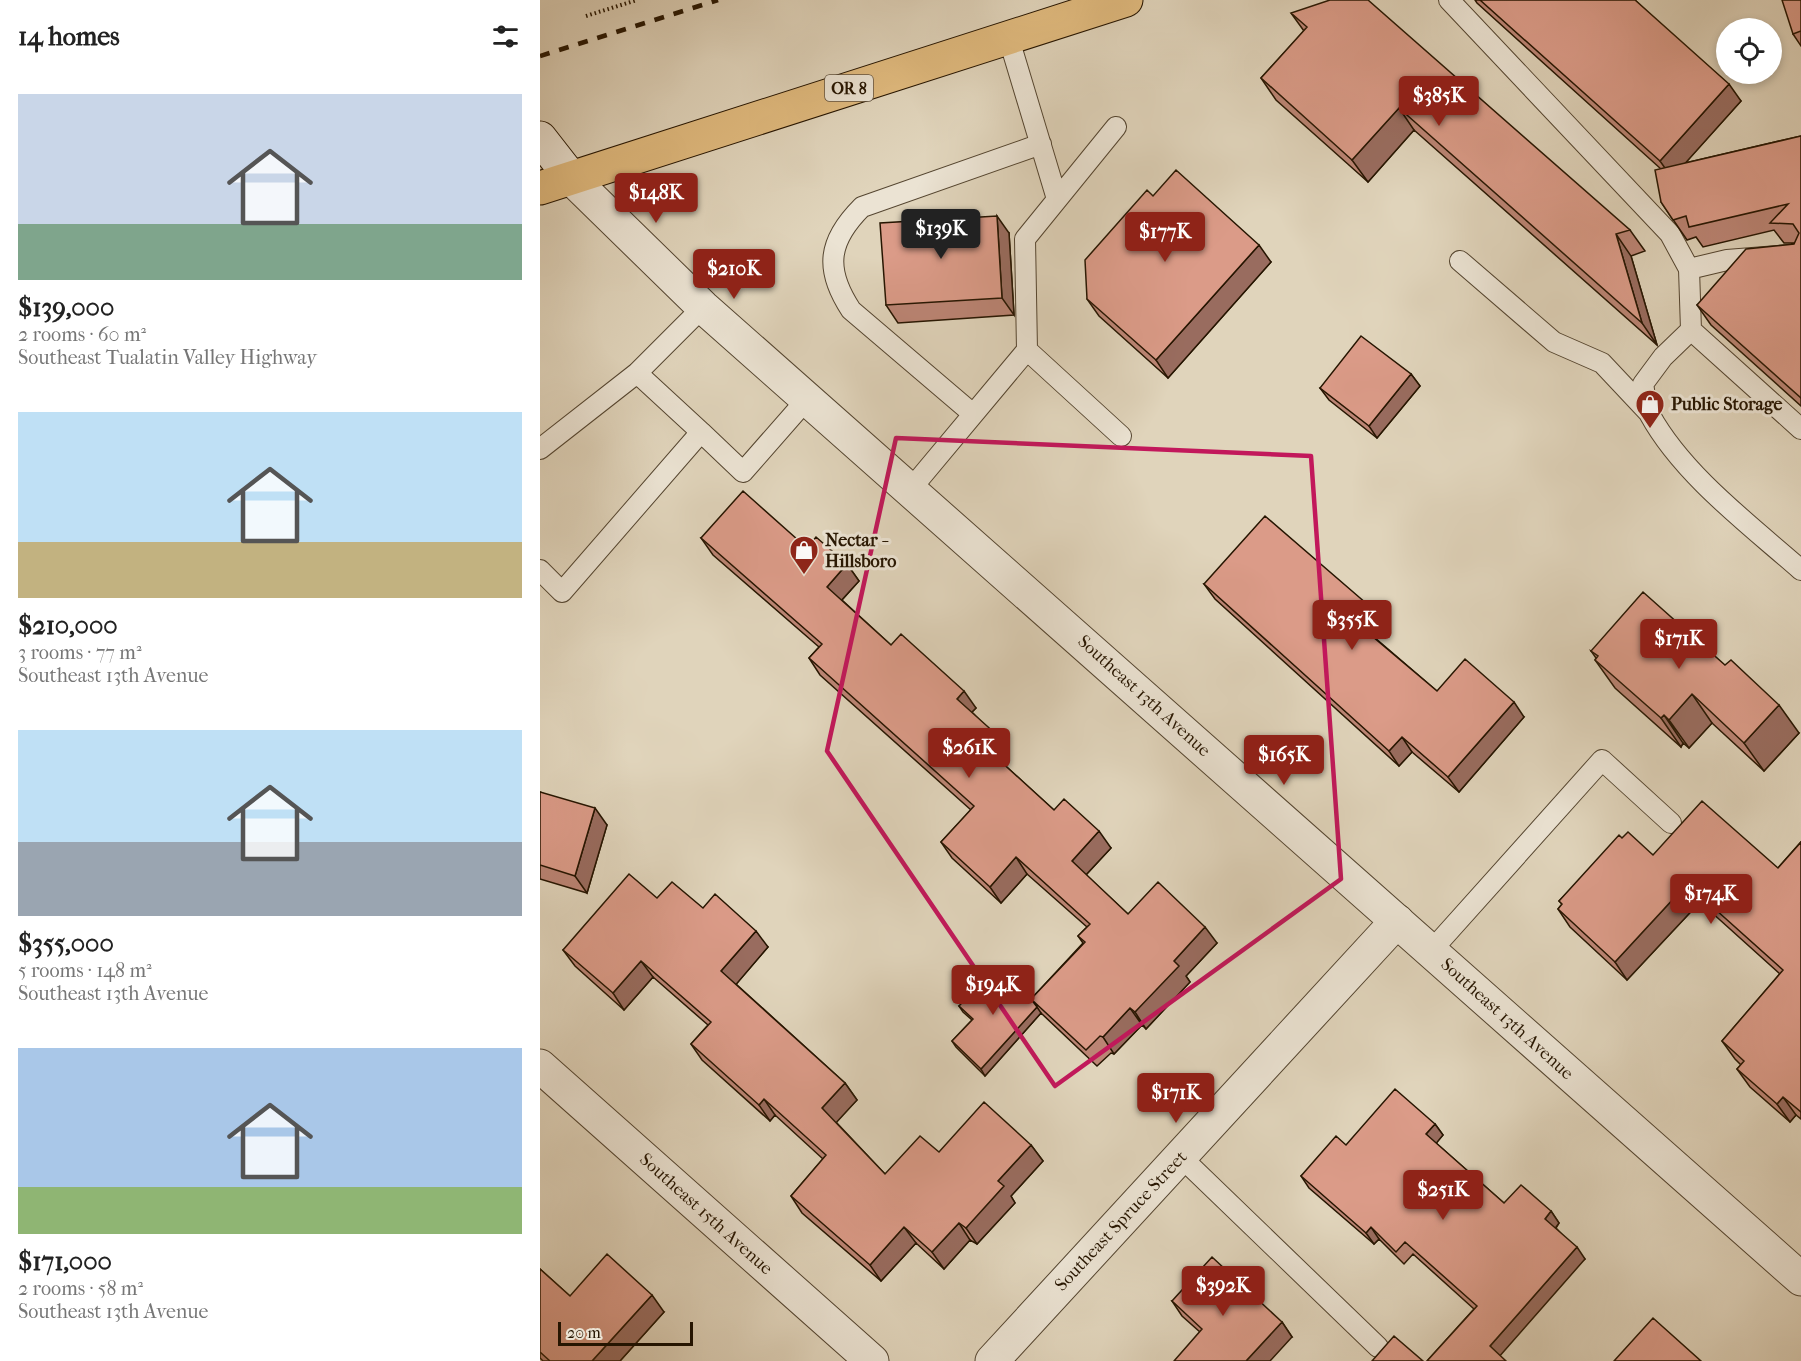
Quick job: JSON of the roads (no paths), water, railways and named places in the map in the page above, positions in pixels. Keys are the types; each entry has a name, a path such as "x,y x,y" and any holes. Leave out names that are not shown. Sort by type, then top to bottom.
{"main road":[{"name":"OR 8","path":"540,188 1126,0"}],"street":[{"name":"Southeast 13th Avenue","path":"540,138 572,178 703,307 1801,1280"},
{"name":"Southeast Spruce Street","path":"992,1361 1397,921"},
{"name":"Southeast 15th Avenue","path":"540,1066 872,1361"}],"lane":[{"path":"1449,0 1670,234 1689,269 1691,330 1801,429"},
{"path":"1008,36 1057,200"},
{"path":"910,490 1027,350 1025,239 1116,127"},
{"path":"973,414 851,309 838,290 832,267 835,244 846,224 862,207 1041,144"},
{"path":"1689,269 1727,260 1801,254"},
{"path":"1460,261 1554,342 1602,363 1649,413 1676,451 1723,501 1801,570"},
{"path":"540,449 637,373 703,307"},
{"path":"1649,413 1643,384 1663,357 1691,330"},
{"path":"1027,350 1121,436"},
{"path":"637,373 743,472 807,399"},
{"path":"540,570 562,592 701,432"},
{"path":"1431,951 1602,760 1671,823"},
{"path":"1181,1156 1378,1347"}],"railway":[{"path":"540,56 718,0"}],"place":[{"name":"Public Storage","path":"1650,430"},
{"name":"Nectar - Hillsboro","path":"804,576"}]}
